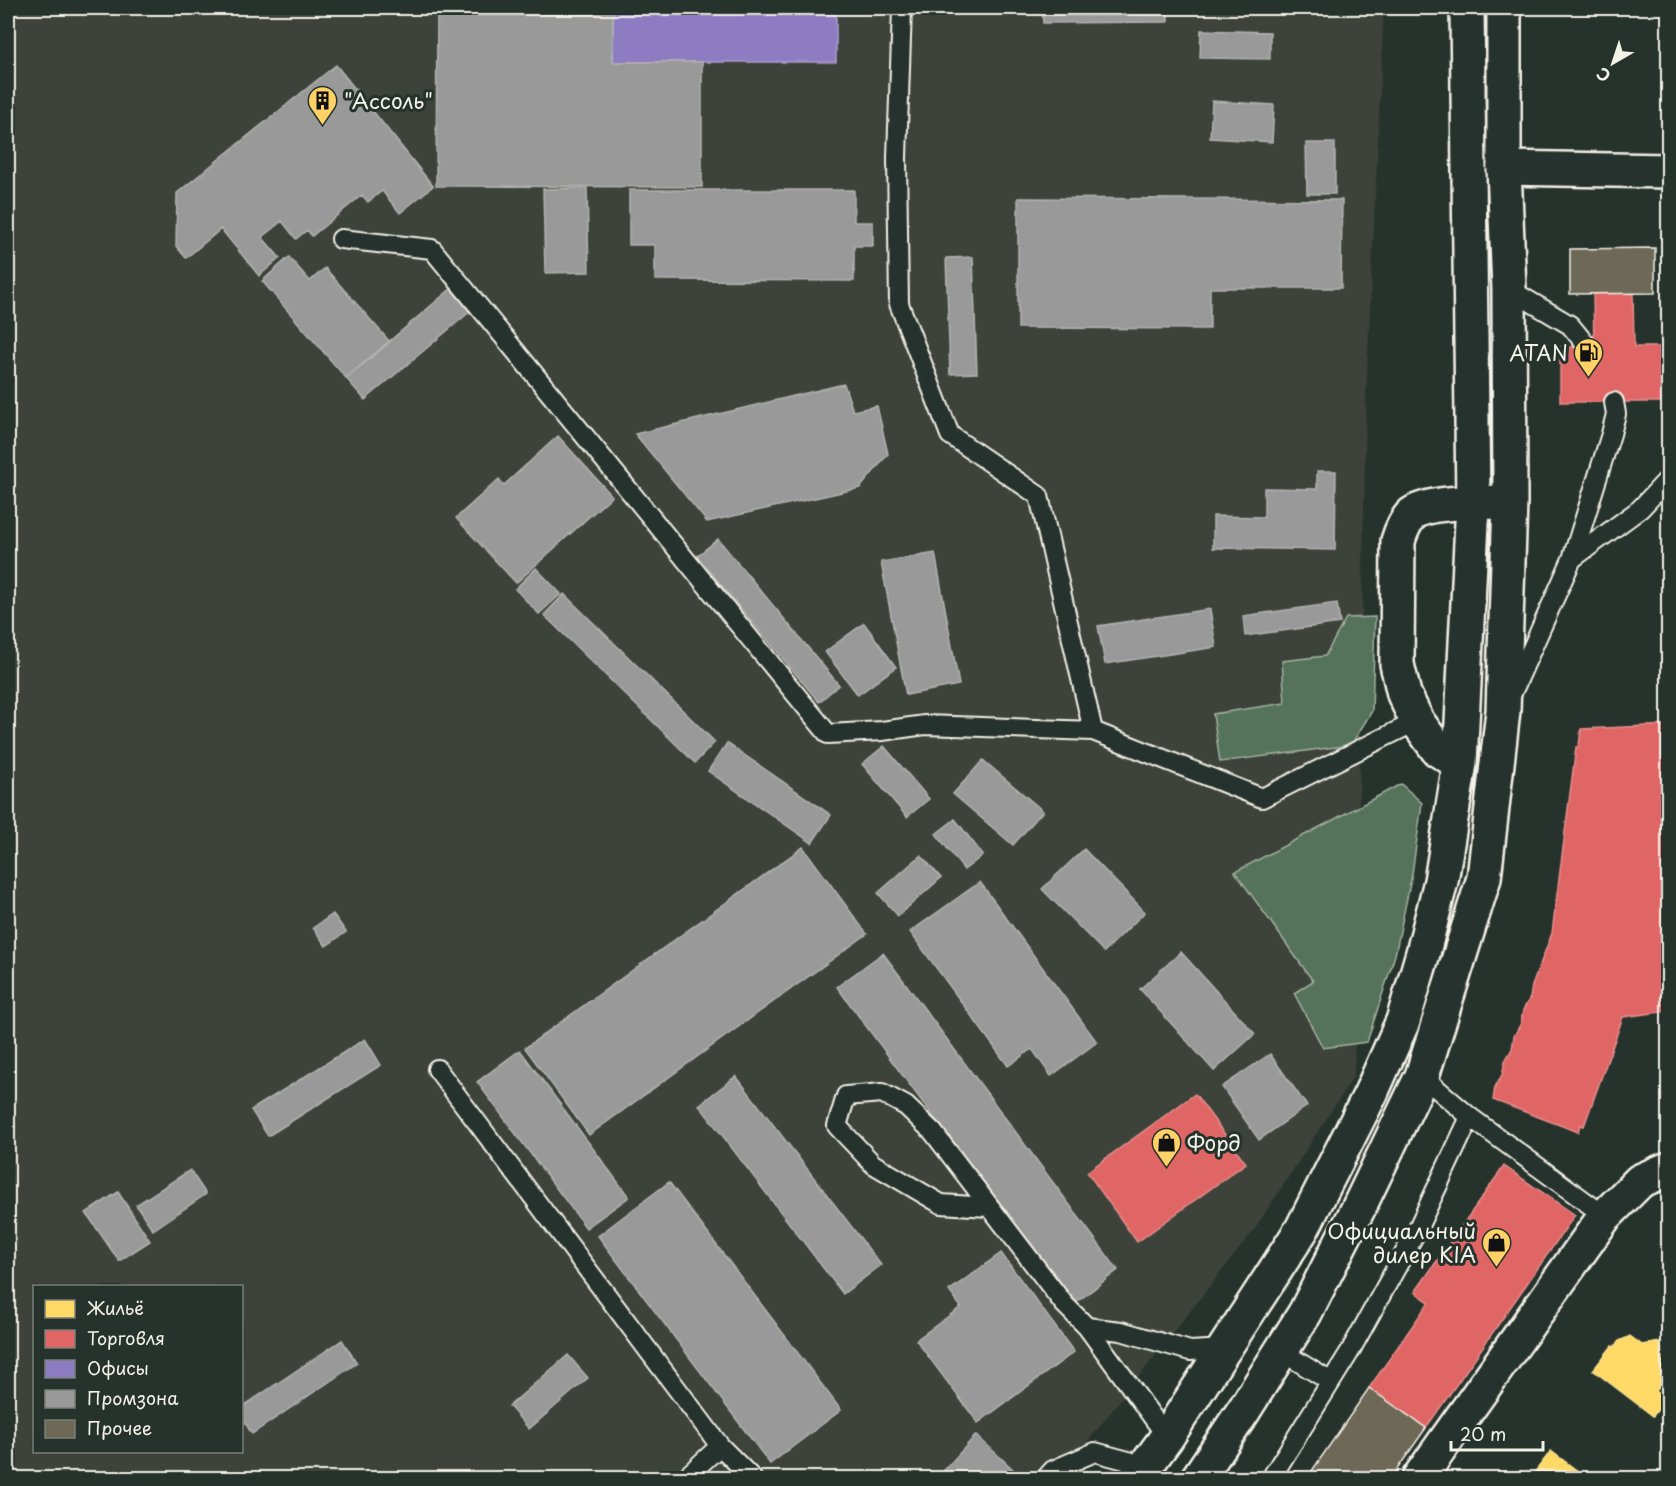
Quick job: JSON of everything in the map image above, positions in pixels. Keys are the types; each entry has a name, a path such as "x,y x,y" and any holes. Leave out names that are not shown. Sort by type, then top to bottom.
{"main road":[{"path":"1142,1472 1225,1350 1302,1229 1371,1093 1403,1021 1441,881 1460,763 1473,502 1467,8"},
{"path":"1198,1479 1305,1313 1349,1228 1422,1076 1484,878 1503,711 1510,502 1509,289 1504,168 1504,8"},
{"path":"1504,168 1668,171"},
{"path":"1460,763 1438,750 1417,721 1404,694 1397,664 1398,541 1403,525 1413,514 1427,507 1473,502 1510,502"},
{"path":"1419,1479 1605,1216 1640,1181 1668,1169"}],"lane":[{"path":"902,8 897,157 899,304 950,435 1040,496 1093,731"},
{"path":"341,239 432,249 828,734 882,731 925,725 1093,731 1262,798 1417,721"},
{"path":"1509,289 1570,325 1588,347"},
{"path":"1503,711 1572,559 1611,434 1616,414 1614,402"},
{"path":"1572,559 1640,509 1668,479"},
{"path":"438,1070 720,1446 752,1479"},
{"path":"1422,1076 1470,1117 1605,1216"},
{"path":"989,1207 941,1204 873,1164 837,1126 846,1096 882,1093 906,1106 933,1132 1064,1304 1087,1327 1167,1437"},
{"path":"1271,1479 1349,1353 1416,1232 1470,1117"},
{"path":"1087,1327 1121,1331 1190,1351 1225,1350"},
{"path":"1281,1351 1331,1383"},
{"path":"684,1479 720,1446"},
{"path":"1046,1479 1053,1470 1095,1452 1142,1472"}],"shaded area":[{"path":"8,8 1384,8 1366,396 1354,1076 1254,1230 1059,1478 8,1478"}],"green space":[{"path":"1375,617 1372,711 1351,745 1220,762 1213,714 1285,703 1282,661 1325,656 1346,618"},
{"path":"1401,784 1422,803 1412,874 1395,955 1367,1042 1323,1048 1294,993 1313,981 1235,872"}],"building: Жильё":[{"path":"1630,1336 1642,1345 1660,1342 1662,1361 1668,1366 1668,1375 1656,1391 1666,1399 1653,1416 1593,1370 1612,1346 1614,1347 1619,1341"},
{"path":"1551,1451 1587,1478 1531,1477"}],"building: Торговля":[{"path":"1633,293 1634,347 1668,347 1668,402 1560,402 1560,347 1594,347 1593,294"},
{"path":"1668,725 1668,1011 1623,1017 1584,1126 1580,1125 1578,1132 1493,1100 1495,1087 1512,1049 1514,1036 1521,1023 1523,1010 1530,998 1532,986 1552,933 1576,747 1579,746 1581,729"},
{"name":"Форд","path":"1195,1094 1246,1163 1137,1242 1087,1172"},
{"path":"1504,1166 1575,1215 1426,1428 1369,1388 1429,1302 1415,1292"}],"building: Офисы":[{"path":"613,8 836,8 836,62 613,62"}],"building: Промзона":[{"path":"437,8 613,8 613,62 702,62 702,187 436,186"},
{"path":"1042,8 1168,8 1168,22 1043,23"},
{"path":"1201,30 1270,32 1270,59 1200,58"},
{"name":"\"Ассоль\"","path":"336,65 433,186 400,213 382,191 368,202 362,195 312,236 307,230 296,239 282,221 262,237 280,258 259,276 221,229 186,258 176,246 177,193"},
{"path":"1212,101 1274,105 1272,142 1210,138"},
{"path":"1306,143 1335,143 1335,194 1307,194"},
{"path":"587,188 589,272 545,273 543,189"},
{"path":"629,190 854,190 854,222 873,222 873,246 854,246 854,281 655,280 655,245 629,245"},
{"path":"1018,198 1342,200 1341,288 1210,288 1210,329 1018,328"},
{"path":"289,257 310,281 325,268 390,342 346,378 262,281"},
{"path":"973,257 977,373 950,374 946,258"},
{"path":"453,287 472,310 365,400 346,378"},
{"path":"844,384 853,411 877,406 888,454 860,488 707,522 635,434"},
{"path":"558,436 612,496 516,583 456,518 499,479 504,485"},
{"path":"1317,471 1336,471 1335,550 1213,548 1213,516 1264,517 1264,488 1317,489"},
{"path":"718,539 839,685 819,702 697,556"},
{"path":"935,553 959,685 906,695 881,562"},
{"path":"536,568 561,594 539,614 515,589"},
{"path":"564,594 715,742 695,763 544,615"},
{"path":"1337,603 1340,623 1245,636 1243,616"},
{"path":"1210,609 1216,647 1105,664 1098,626"},
{"path":"864,623 896,667 858,695 825,652"},
{"path":"727,743 831,815 812,843 708,771"},
{"path":"884,746 929,799 907,817 862,764"},
{"path":"983,760 1043,811 1013,845 953,794"},
{"path":"955,819 983,855 964,870 936,834"},
{"path":"803,847 867,934 589,1135 525,1048"},
{"path":"1084,849 1145,912 1104,952 1042,889"},
{"path":"921,855 941,878 898,916 878,893"},
{"path":"980,882 1097,1042 1051,1076 1032,1049 1008,1066 910,932"},
{"path":"333,914 346,932 326,946 313,928"},
{"path":"1181,952 1255,1034 1214,1071 1140,989"},
{"path":"883,953 1118,1270 1073,1305 837,987"},
{"path":"365,1039 381,1065 268,1136 251,1110"},
{"path":"520,1050 629,1197 586,1228 477,1082"},
{"path":"1270,1054 1307,1106 1259,1140 1222,1087"},
{"path":"736,1076 881,1265 843,1294 699,1105"},
{"path":"190,1170 206,1194 153,1230 136,1205"},
{"path":"669,1182 841,1410 770,1464 598,1236"},
{"path":"118,1192 150,1241 119,1261 86,1213"},
{"path":"1001,1253 1074,1352 978,1423 916,1340 961,1307 949,1291"},
{"path":"342,1340 357,1363 252,1434 243,1420 243,1406"},
{"path":"568,1355 588,1378 529,1429 509,1406"},
{"path":"976,1435 1013,1469 1005,1478 937,1478"}],"building: Прочее":[{"path":"1655,248 1655,293 1570,294 1570,249"},
{"path":"1369,1388 1426,1428 1391,1478 1307,1478"}],"place":[{"name":"\"Ассоль\"","path":"323,126"},
{"name":"ATAN","path":"1589,378"},
{"name":"Форд","path":"1166,1168"},
{"name":"Официальный дилер KIA","path":"1497,1268"}]}
